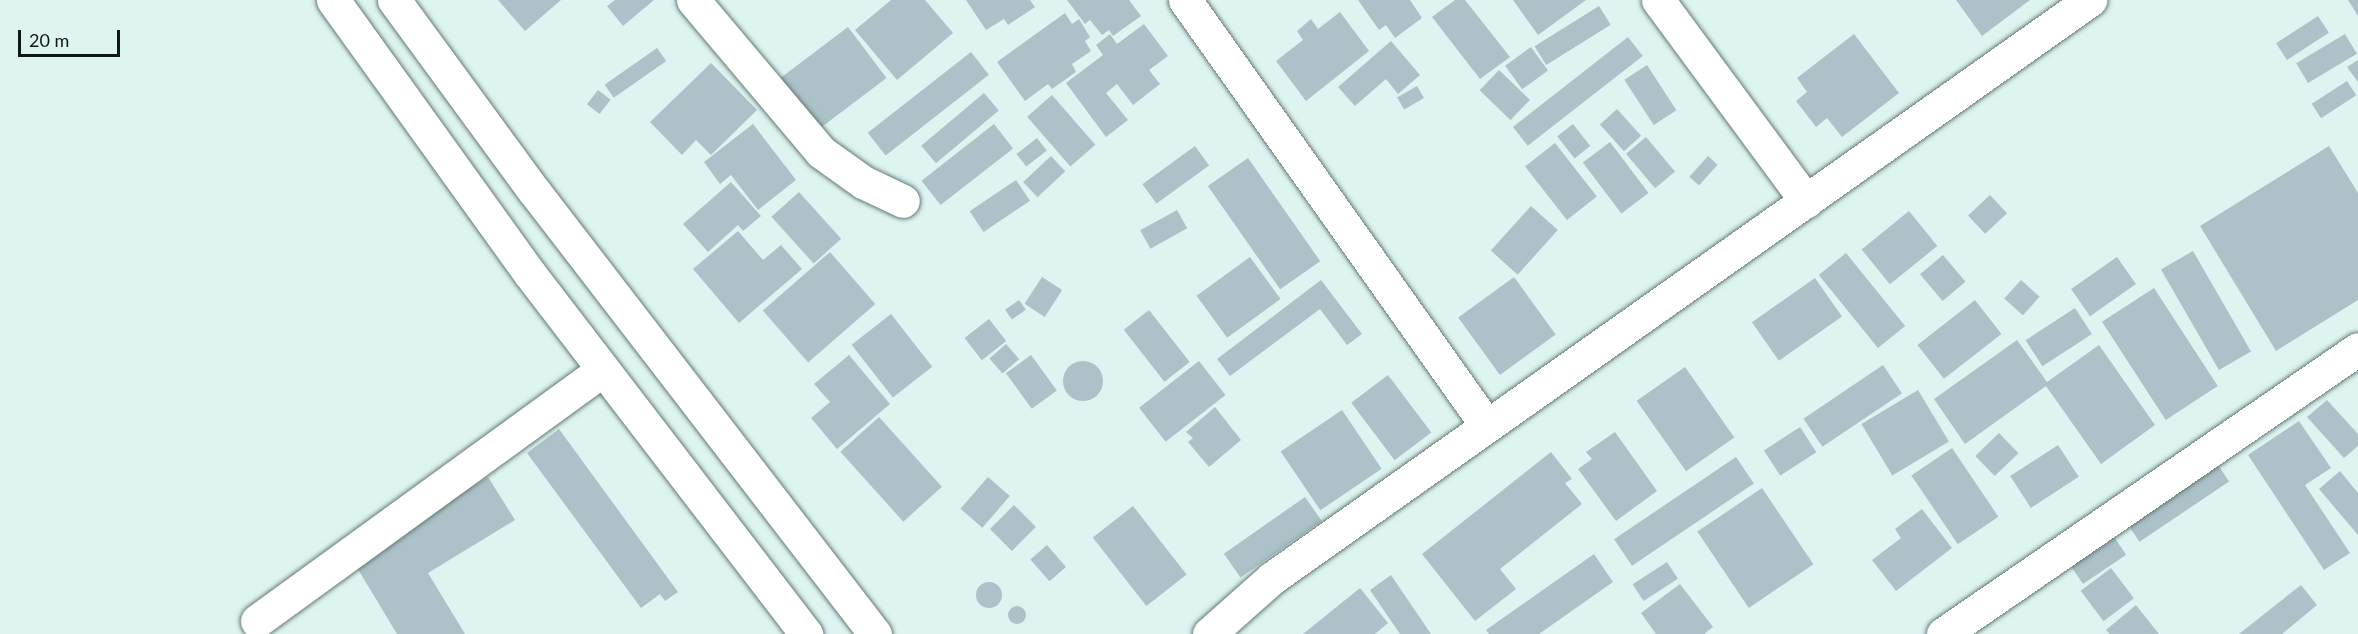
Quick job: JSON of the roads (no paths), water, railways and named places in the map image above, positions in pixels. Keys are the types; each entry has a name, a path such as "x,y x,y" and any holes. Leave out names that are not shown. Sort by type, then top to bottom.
{"street":[{"path":"333,0 530,274 806,634"},
{"path":"394,0 534,190 875,634"},
{"path":"693,0 821,152 863,182 903,201"},
{"path":"1185,0 1486,426"},
{"path":"1658,0 1806,201"},
{"path":"1209,634 1272,578 2090,0"},
{"path":"1943,634 2358,349"},
{"path":"257,621 603,370"}]}
